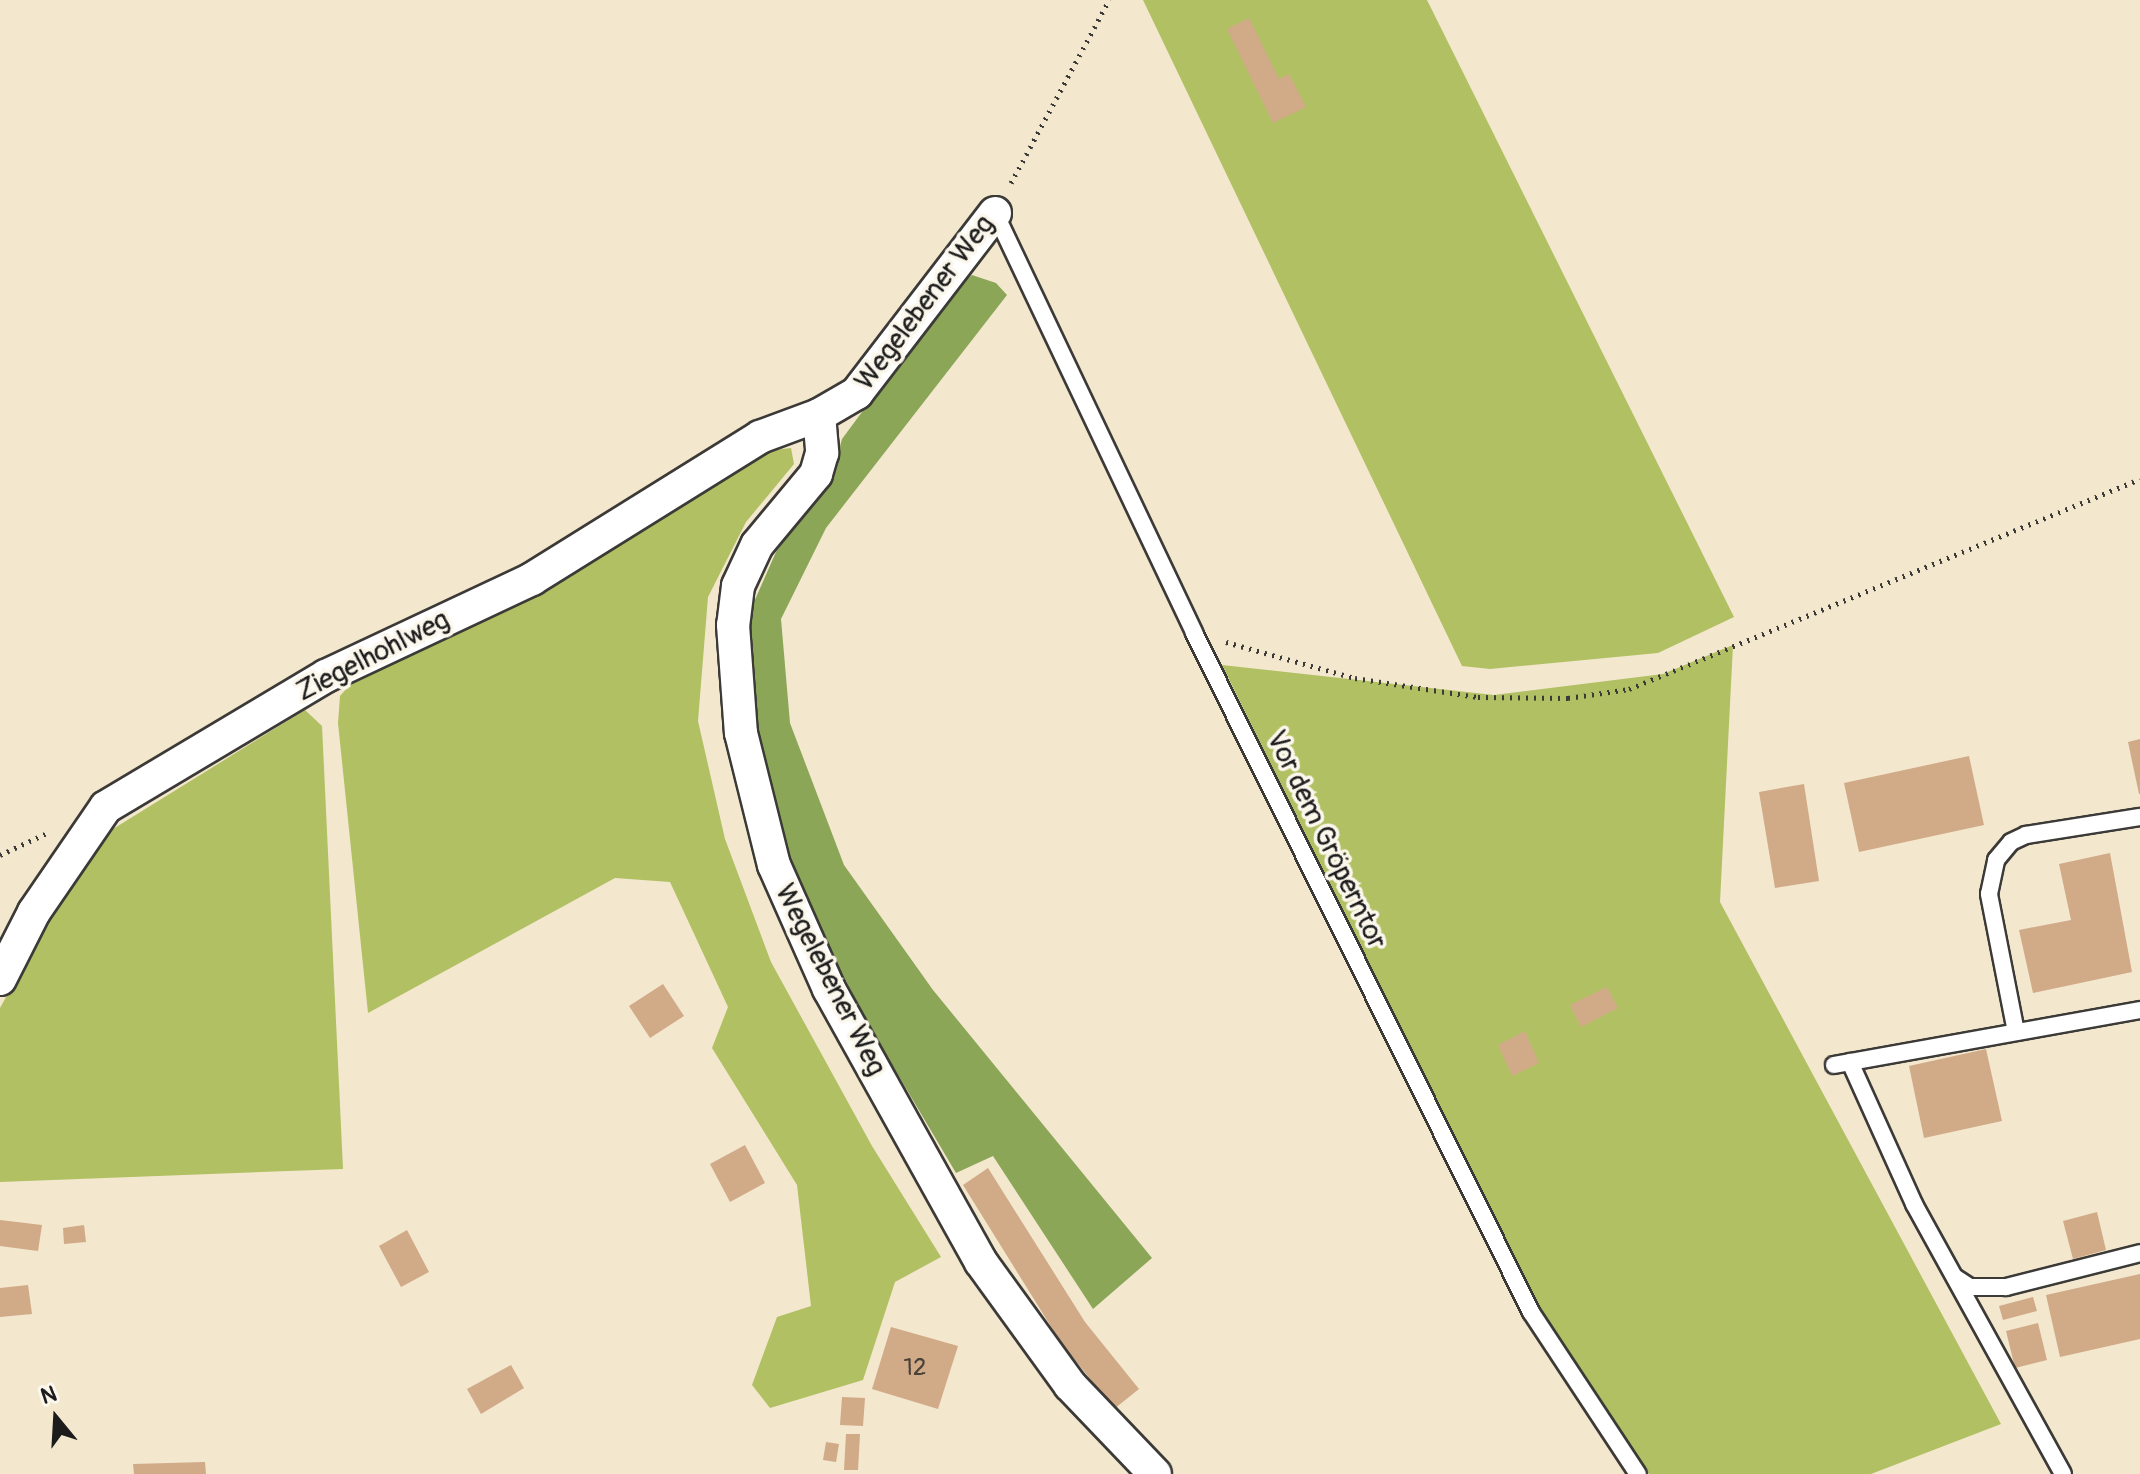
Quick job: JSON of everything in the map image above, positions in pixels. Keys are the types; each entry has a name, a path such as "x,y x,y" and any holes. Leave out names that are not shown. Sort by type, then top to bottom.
{"street":[{"name":"Wegelebener Weg","path":"995,213 857,393 819,415 822,453 816,474 757,545 734,604 741,733 763,831 809,950 981,1262 1070,1385 1155,1474"},
{"name":"Ziegelhohlweg","path":"0,979 34,912 106,807 326,676 532,579 760,437 819,415"}],"lane":[{"name":"Vor dem Gröperntor","path":"995,213 1194,633 1531,1312 1638,1474"},
{"path":"2016,1032 1989,894 1996,860 2011,842 2026,835 2140,817"},
{"path":"2063,1474 1914,1204 1842,1064 2140,1010"},
{"path":"1954,1277 1970,1287 2006,1287 2140,1253"}],"path":[{"name":"Wegelebener Weg","path":"995,213 1109,0"},
{"path":"1194,633 1355,678 1478,697 1568,698 1629,689 2140,479"}],"green space":[{"path":"1143,0 1427,0 1734,617 1658,653 1490,669 1462,666"},
{"path":"972,275 996,283 1007,295 826,528 781,619 790,723 844,865 933,990 1152,1258 1093,1309 993,1156 956,1173 868,1024 785,862 749,724 750,611 776,552 834,468 842,439 950,293"},
{"path":"791,448 794,464 746,522 708,597 698,721 725,839 771,962 872,1146 941,1257 895,1282 863,1380 770,1408 752,1385 777,1317 811,1306 797,1185 712,1048 728,1007 670,882 615,878 368,1013 338,723 340,696 354,680 766,451"},
{"path":"1733,645 1720,902 2001,1424 1871,1474 1649,1474 1538,1307 1222,665 1494,695 1663,674"},
{"path":"305,710 322,726 343,1169 0,1182 0,1008 55,908 113,829"}],"building":[{"path":"1249,18 1279,79 1289,74 1306,107 1273,123 1227,29"},
{"path":"2140,739 2140,794 2139,794 2128,742"},
{"path":"1969,756 1984,825 1859,852 1844,783"},
{"path":"1804,784 1819,881 1775,888 1759,792"},
{"path":"2110,853 2132,972 2033,993 2019,930 2071,920 2059,864"},
{"path":"663,984 684,1016 650,1038 629,1006"},
{"path":"1607,987 1618,1008 1581,1027 1570,1005"},
{"path":"1525,1031 1539,1063 1512,1076 1498,1045"},
{"path":"1986,1049 2002,1121 1924,1138 1909,1066"},
{"path":"745,1145 765,1183 730,1202 710,1164"},
{"path":"988,1168 1085,1322 1139,1389 1114,1409 1060,1341 963,1185"},
{"path":"2097,1212 2106,1250 2073,1259 2063,1221"},
{"path":"0,1220 42,1225 38,1251 0,1246"},
{"path":"84,1225 86,1242 64,1244 63,1228"},
{"path":"407,1230 429,1272 401,1287 379,1246"},
{"path":"2140,1274 2140,1339 2060,1357 2046,1295"},
{"path":"28,1285 32,1314 0,1317 0,1288"},
{"path":"2033,1297 2037,1311 2003,1320 1999,1306"},
{"path":"2038,1323 2047,1360 2015,1368 2006,1331"},
{"path":"891,1327 958,1346 938,1409 872,1389"},
{"path":"511,1365 524,1388 481,1414 467,1389"},
{"path":"842,1397 865,1398 863,1426 840,1425"},
{"path":"846,1434 860,1434 858,1470 844,1470"},
{"path":"826,1442 839,1444 836,1462 823,1460"},
{"path":"205,1462 206,1474 134,1474 133,1464"}]}
